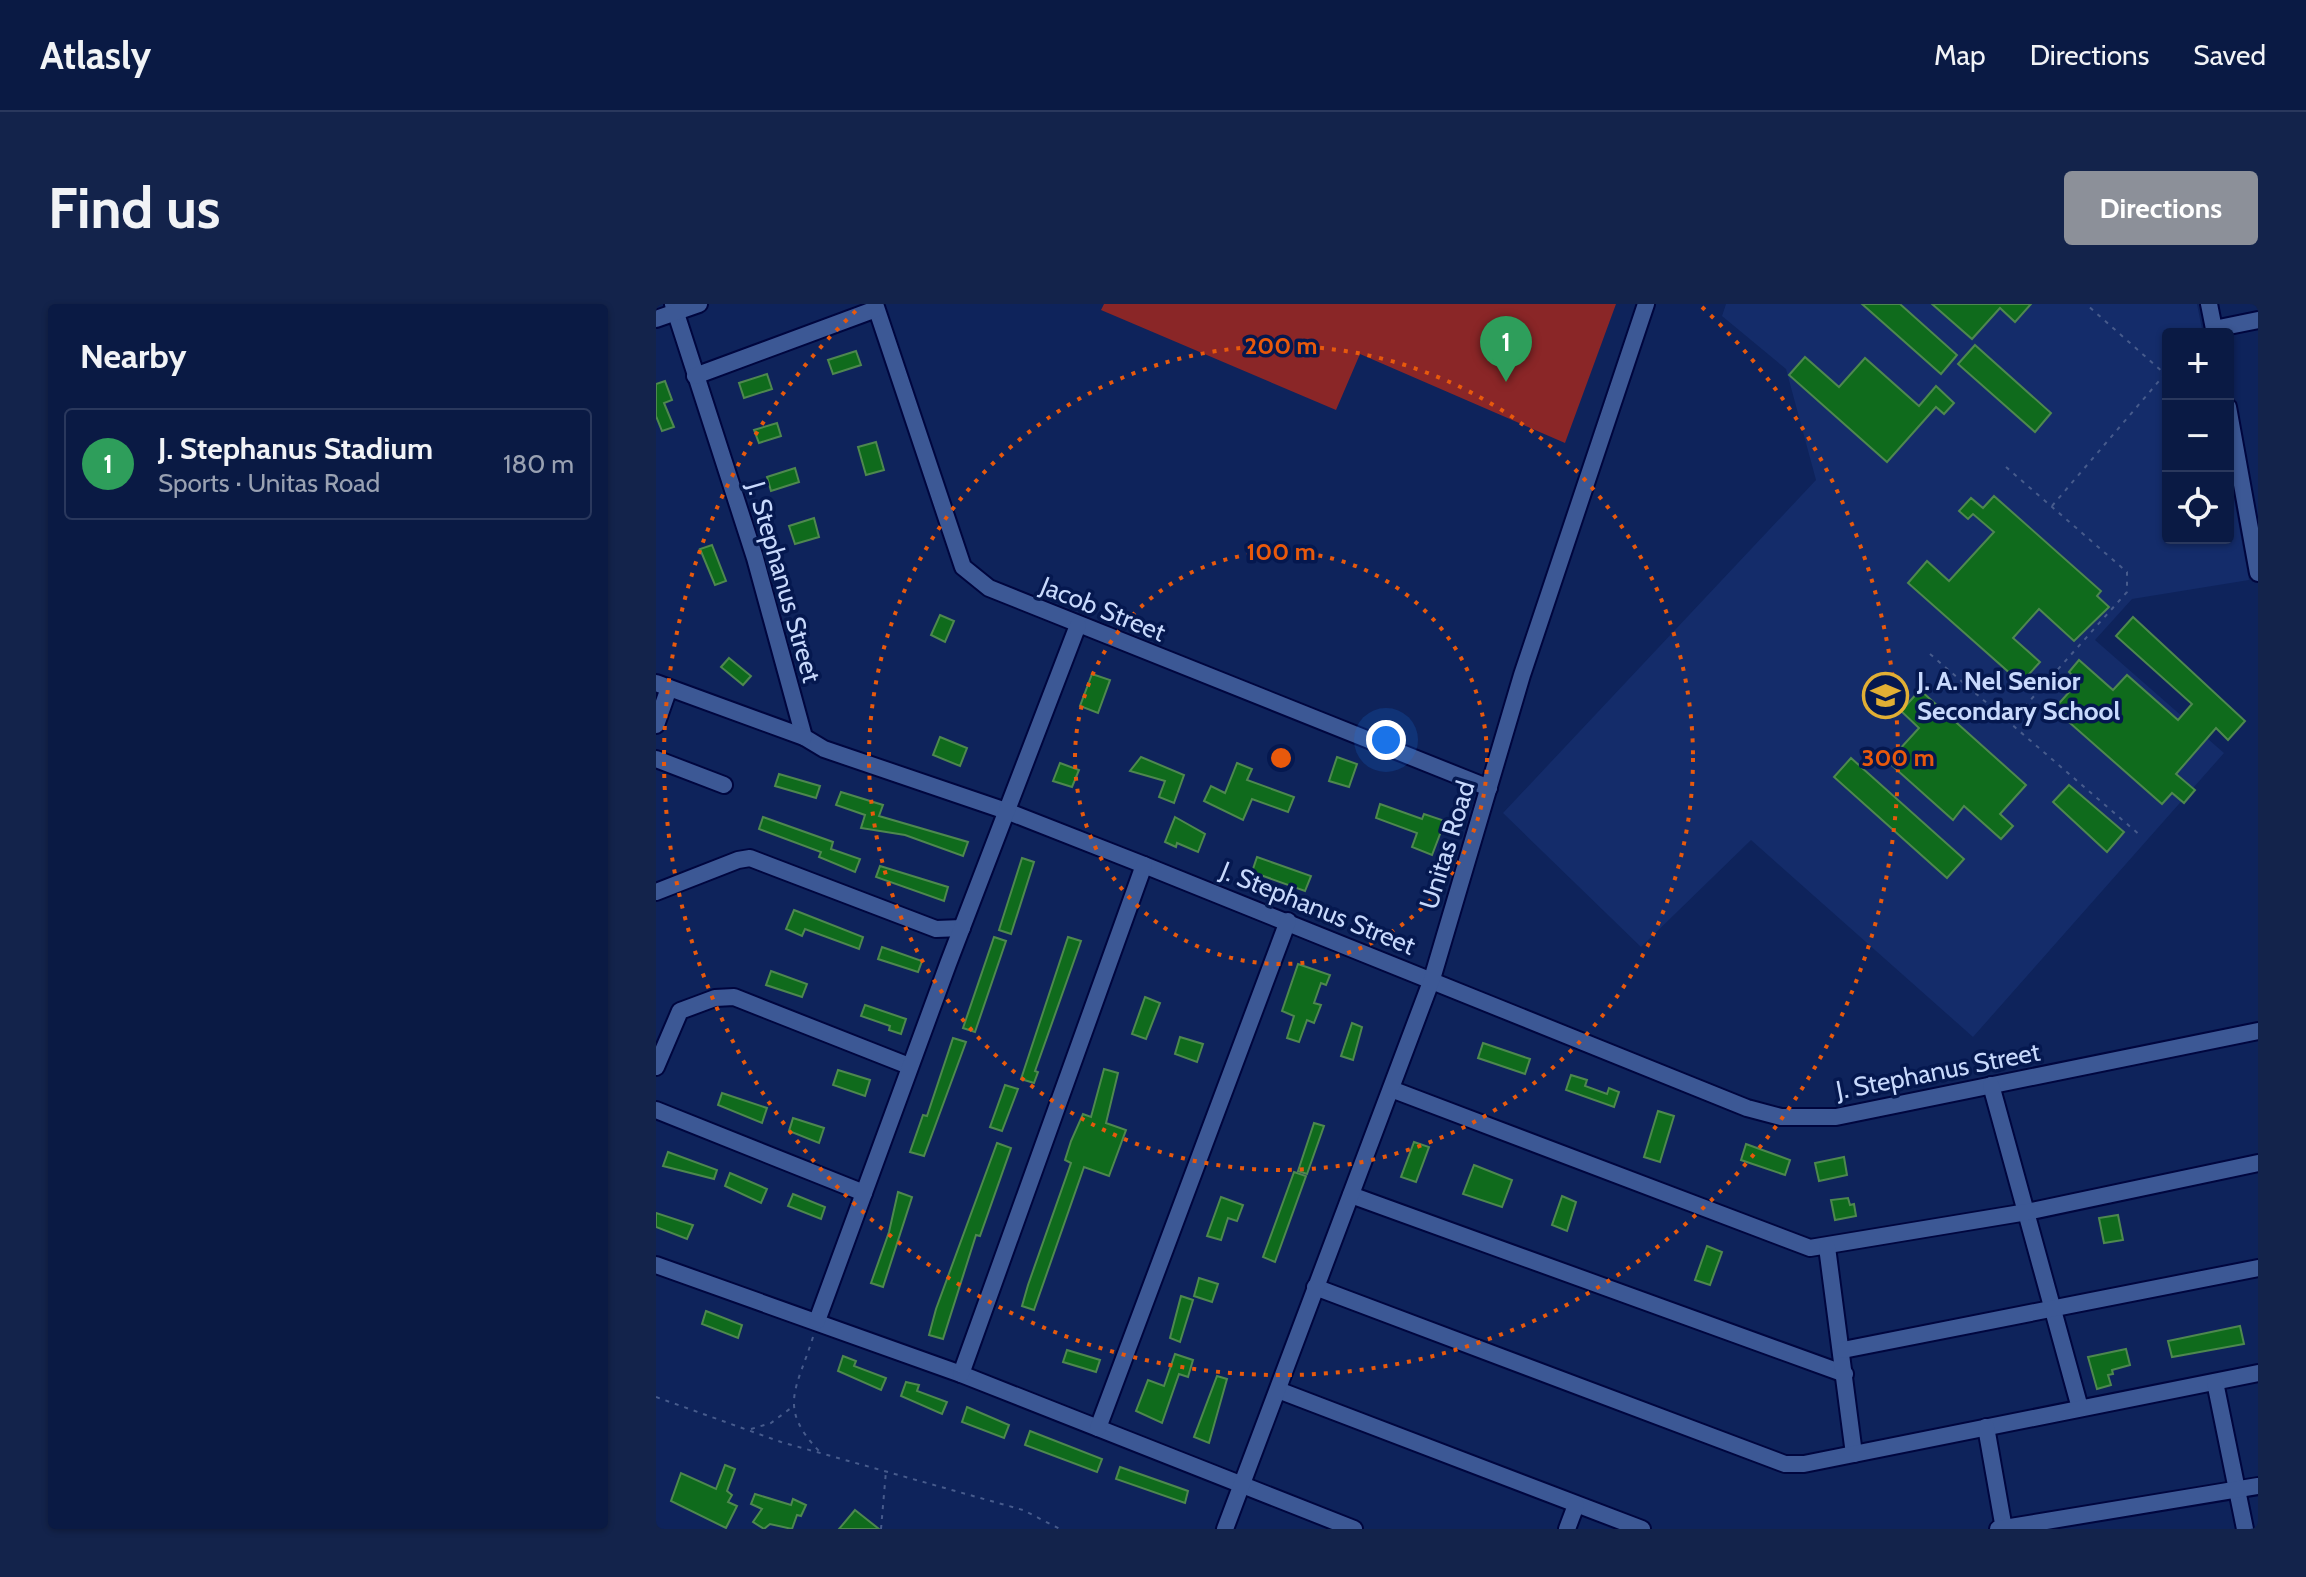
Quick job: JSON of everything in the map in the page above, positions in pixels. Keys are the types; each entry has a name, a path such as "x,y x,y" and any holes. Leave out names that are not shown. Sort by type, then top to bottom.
{"street":[{"path":"656,319 674,308 699,304"},
{"name":"Unitas Road","path":"1225,1529 1432,979 1522,675 1646,304"},
{"path":"2209,304 2213,328"},
{"path":"695,376 876,306"},
{"name":"Jacob Street","path":"876,306 963,567 989,588 1489,788"},
{"name":"J. Stephanus Street","path":"674,308 755,558 804,737 824,749 1009,812 1288,921 1747,1108 1781,1117 1836,1117 2258,1031"},
{"path":"2229,328 2258,320"},
{"path":"2234,430 2252,500 2258,573"},
{"path":"817,1321 909,1066 1009,812 1078,625"},
{"path":"656,725 662,686 804,737"},
{"path":"656,759 724,785"},
{"path":"656,892 750,858 936,929 962,928"},
{"path":"961,1374 1144,865"},
{"path":"1098,1428 1288,921"},
{"path":"656,1067 680,1011 725,996 909,1066"},
{"path":"1991,1085 2080,1408"},
{"path":"1391,1089 1810,1248 2027,1212 2258,1163"},
{"path":"656,1110 864,1193"},
{"path":"1351,1195 1845,1374"},
{"path":"1827,1247 1843,1350 1854,1454"},
{"path":"656,1265 961,1374 1354,1529"},
{"path":"1843,1350 2258,1268"},
{"path":"1315,1287 1771,1461 1804,1464 2258,1373"},
{"path":"2215,1382 2245,1529"},
{"path":"1278,1390 1642,1529"},
{"path":"1986,1427 2002,1529 2258,1486"},
{"path":"1567,1529 1576,1505"}],"path":[{"path":"2086,304 2162,370"},
{"path":"2052,507 2162,379"},
{"path":"2006,467 2127,572 2127,592 2010,723"},
{"path":"1930,654 2141,836"},
{"path":"817,1321 792,1407 801,1432 820,1453"},
{"path":"656,1397 820,1453 1023,1510 1060,1529"},
{"path":"748,1430 771,1423 792,1407"},
{"path":"881,1529 886,1471"}],"shaded area":[{"path":"1104,304 1616,304 1565,443 1360,354 1336,410 1101,310"},
{"name":"J. A. Nel Senior Secondary School","path":"1726,304 2197,304 2202,328 2162,328 2162,544 2234,544 2234,499 2249,580 2132,599 2095,640 2224,753 1973,1037 1751,840 1641,947 1503,813 1816,480 1786,369 1722,316"}],"building":[{"path":"1862,304 1900,304 1957,355 1941,374"},
{"path":"1932,304 2031,304 2015,322 2000,308 1972,339"},
{"path":"1975,345 2051,413 2035,432 1958,364"},
{"path":"856,351 861,365 833,374 828,360"},
{"path":"1805,357 1839,387 1865,358 1919,406 1936,386 1954,403 1944,414 1936,407 1887,462 1789,375"},
{"path":"767,374 772,389 744,398 739,383"},
{"path":"665,381 672,400 664,403 674,427 662,431 656,416 656,384"},
{"path":"777,423 781,436 759,443 754,430"},
{"path":"876,442 884,470 866,475 858,447"},
{"path":"795,468 799,482 771,491 767,477"},
{"path":"1994,496 2101,591 2097,596 2109,607 2074,641 2039,609 2013,638 2040,662 2021,683 1908,583 1927,561 1949,581 1994,532 1973,514 1968,519 1959,511 1971,498 1983,508"},
{"path":"814,518 819,537 795,544 789,526"},
{"path":"712,545 726,581 715,585 700,549"},
{"path":"940,615 954,621 945,642 931,635"},
{"path":"2133,617 2245,721 2228,740 2216,728 2176,774 2195,790 2184,803 2172,793 2162,804 2054,709 2079,681 2069,672 2079,660 2113,690 2127,675 2178,720 2192,704 2116,636"},
{"path":"729,658 751,676 743,685 721,667"},
{"path":"1092,674 1110,680 1098,713 1080,706"},
{"path":"1920,690 2026,785 2000,814 2013,826 2001,839 1964,806 1953,820 1888,762 1919,728 1901,711"},
{"path":"940,737 967,748 960,766 933,755"},
{"path":"1141,757 1184,775 1174,803 1159,797 1165,781 1130,771"},
{"path":"1337,757 1357,764 1349,787 1329,781"},
{"path":"1851,758 1964,859 1947,878 1834,777"},
{"path":"1060,763 1079,770 1072,787 1053,781"},
{"path":"1237,763 1252,769 1247,780 1294,797 1288,812 1252,799 1243,820 1204,801 1211,786 1225,793"},
{"path":"779,774 820,786 816,798 775,786"},
{"path":"2069,785 2124,832 2107,852 2053,802"},
{"path":"841,792 883,805 879,816 968,842 963,856 905,835 861,828 865,815 836,805"},
{"path":"1380,804 1422,819 1424,814 1445,821 1432,855 1412,847 1417,833 1376,818"},
{"path":"763,817 833,842 831,849 860,859 855,872 819,857 821,852 759,829"},
{"path":"1175,817 1205,834 1198,852 1177,843 1176,847 1165,842"},
{"path":"1257,857 1311,876 1305,891 1252,872"},
{"path":"1022,858 1034,862 1011,934 999,930"},
{"path":"880,866 948,887 944,901 876,877"},
{"path":"794,910 863,937 859,949 805,929 802,936 786,929"},
{"path":"994,937 1006,941 975,1032 963,1028"},
{"path":"1068,937 1081,941 1035,1071 1038,1072 1034,1083 1021,1079"},
{"path":"882,947 922,961 918,972 878,959"},
{"path":"1298,964 1330,975 1326,985 1321,983 1314,1003 1321,1005 1314,1023 1307,1020 1299,1042 1287,1038 1294,1016 1282,1011"},
{"path":"771,971 807,984 802,997 766,985"},
{"path":"1145,997 1160,1003 1146,1039 1132,1034"},
{"path":"865,1005 906,1019 901,1034 889,1030 890,1026 861,1016"},
{"path":"1352,1023 1362,1027 1353,1060 1341,1056"},
{"path":"1180,1037 1203,1044 1197,1062 1175,1054"},
{"path":"953,1038 966,1042 924,1156 910,1152 923,1115 927,1116"},
{"path":"1483,1043 1530,1059 1525,1074 1478,1058"},
{"path":"1104,1069 1118,1073 1106,1123 1126,1130 1109,1176 1084,1167 1034,1310 1022,1306 1028,1285 1071,1163 1065,1160 1071,1141 1083,1114 1091,1117"},
{"path":"838,1070 870,1080 865,1096 833,1085"},
{"path":"1571,1075 1587,1080 1585,1086 1607,1094 1609,1088 1619,1092 1614,1107 1566,1090"},
{"path":"1005,1085 1018,1089 1002,1131 990,1127"},
{"path":"722,1093 767,1108 762,1123 718,1105"},
{"path":"1658,1111 1674,1116 1660,1162 1644,1157"},
{"path":"793,1118 824,1128 819,1143 789,1131"},
{"path":"1314,1123 1324,1126 1307,1174 1298,1171"},
{"path":"1414,1142 1429,1147 1416,1182 1401,1177"},
{"path":"997,1143 1011,1148 980,1236 976,1235 943,1339 929,1335 936,1309"},
{"path":"1746,1144 1790,1160 1785,1175 1741,1160"},
{"path":"668,1152 717,1170 714,1179 663,1166"},
{"path":"1844,1157 1847,1175 1819,1181 1815,1163"},
{"path":"1474,1165 1512,1180 1502,1207 1463,1194"},
{"path":"1294,1172 1306,1176 1275,1262 1263,1257"},
{"path":"730,1173 767,1189 761,1203 725,1186"},
{"path":"898,1192 912,1197 883,1287 871,1283 889,1232"},
{"path":"793,1194 825,1207 821,1219 788,1206"},
{"path":"1562,1196 1576,1202 1567,1231 1552,1225"},
{"path":"1221,1197 1243,1205 1237,1221 1228,1218 1221,1240 1207,1236"},
{"path":"1848,1198 1850,1205 1854,1204 1856,1216 1835,1220 1831,1200"},
{"path":"656,1213 693,1225 687,1239 656,1227"},
{"path":"2118,1215 2123,1240 2104,1243 2099,1218"},
{"path":"1707,1246 1722,1252 1710,1285 1695,1280"},
{"path":"1199,1278 1218,1284 1212,1302 1194,1296"},
{"path":"1181,1296 1193,1300 1180,1342 1170,1338"},
{"path":"706,1311 742,1325 738,1338 702,1324"},
{"path":"2240,1326 2244,1344 2172,1357 2168,1341"},
{"path":"2126,1349 2130,1365 2112,1370 2113,1374 2108,1375 2111,1385 2097,1389 2088,1357"},
{"path":"1067,1350 1100,1360 1096,1372 1063,1362"},
{"path":"1175,1354 1193,1360 1188,1377 1179,1374 1162,1423 1136,1411 1148,1380 1164,1386"},
{"path":"843,1356 856,1361 854,1366 886,1378 881,1390 838,1371"},
{"path":"1217,1376 1227,1379 1209,1443 1194,1437"},
{"path":"906,1382 919,1385 917,1391 947,1402 942,1414 901,1396"},
{"path":"967,1407 1009,1425 1004,1438 962,1422"},
{"path":"1030,1431 1102,1459 1097,1472 1025,1445"},
{"path":"725,1465 735,1469 727,1491 732,1495 728,1502 737,1506 726,1528 671,1501 681,1473 716,1489"},
{"path":"1120,1467 1188,1491 1185,1503 1116,1479"},
{"path":"755,1494 791,1505 793,1499 806,1505 801,1516 797,1515 792,1529 770,1524 764,1529 753,1522 762,1509 751,1504"},
{"path":"855,1510 879,1529 839,1529"}],"place":[{"name":"J. Stephanus Stadium","path":"1506,382"},
{"name":"J. A. Nel Senior Secondary School","path":"1886,696"}]}
